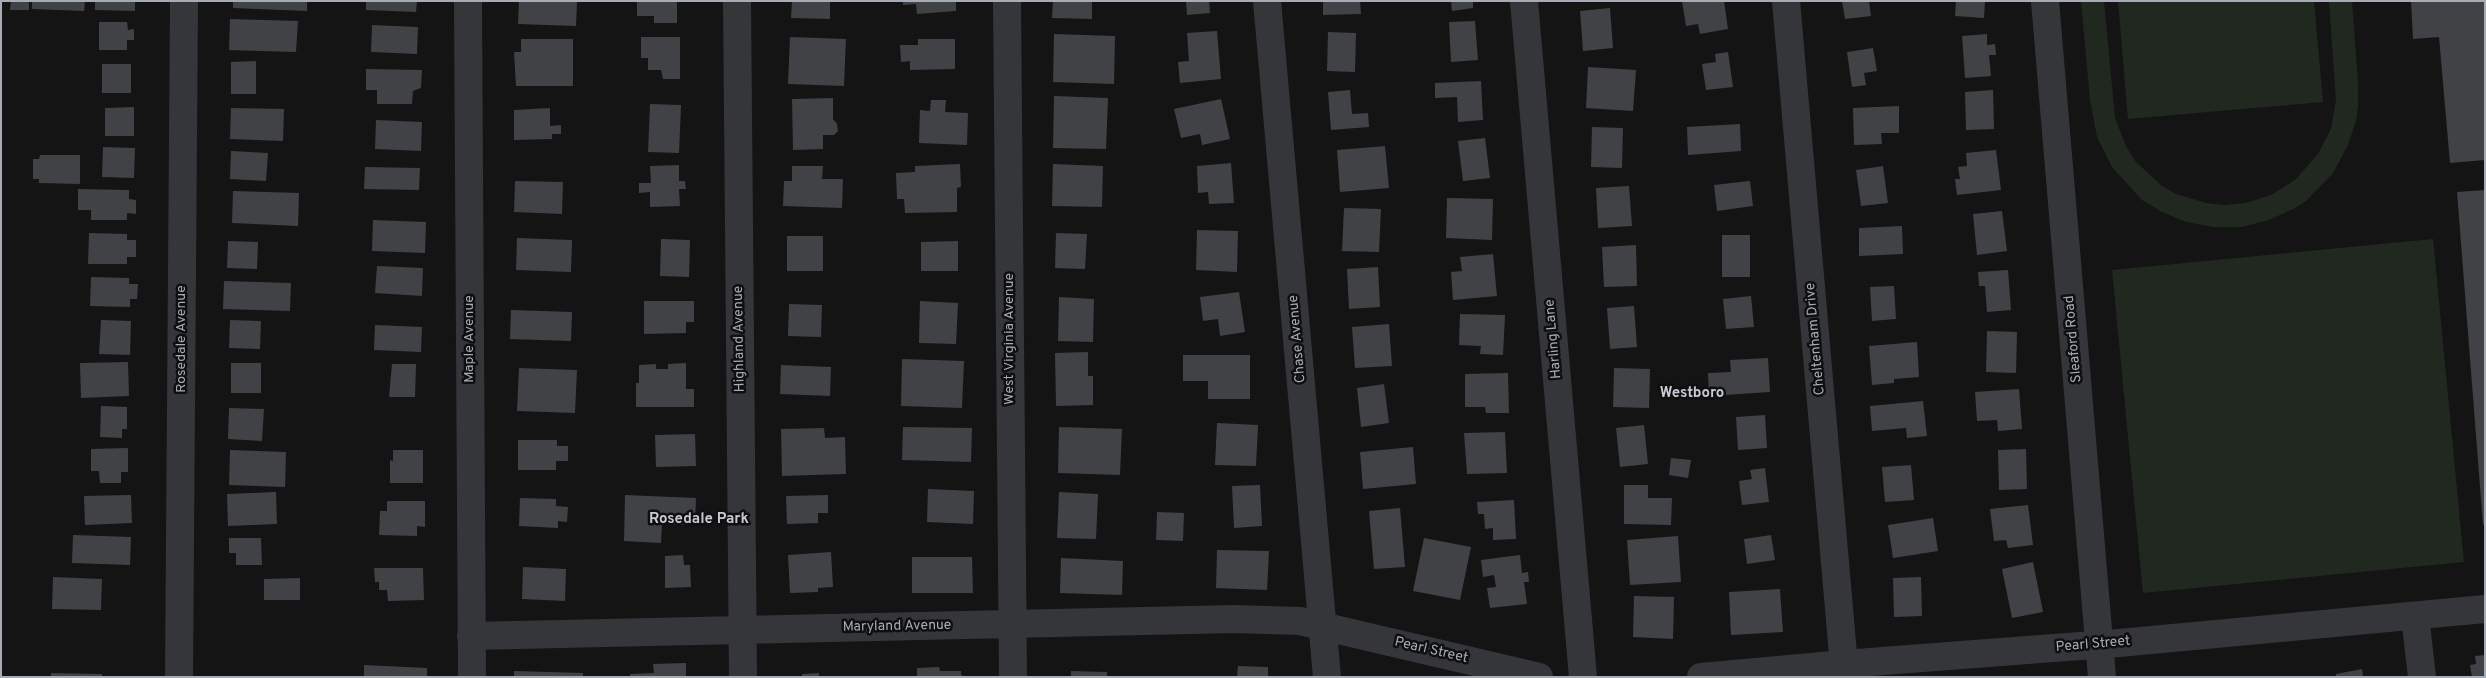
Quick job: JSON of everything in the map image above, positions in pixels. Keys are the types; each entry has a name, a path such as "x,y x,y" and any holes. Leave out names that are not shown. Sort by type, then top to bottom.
{"street":[{"name":"Rosedale Avenue","path":"179,677 184,1"},
{"name":"Maple Avenue","path":"468,1 472,677"},
{"name":"Highland Avenue","path":"737,1 743,677"},
{"name":"West Virginia Avenue","path":"1007,1 1013,677"},
{"name":"Chase Avenue","path":"1267,1 1327,677"},
{"name":"Harling Lane","path":"1524,1 1583,677"},
{"name":"Cheltenham Drive","path":"1786,1 1844,670"},
{"name":"Sleaford Road","path":"2045,1 2102,677"},
{"name":"Pearl Street","path":"1701,677 1844,670 2485,609"},
{"path":"2415,616 2422,677"},
{"name":"Maryland Avenue","path":"471,636 1234,619 1300,621 1322,625"},
{"name":"Pearl Street","path":"1322,625 1539,677"}],"shaded area":[{"path":"2081,1 2104,1 2115,118 2126,146 2135,161 2162,186 2176,194 2206,203 2225,205 2245,203 2271,195 2295,180 2318,154 2331,129 2336,100 2329,1 2352,1 2358,106 2356,121 2348,145 2333,173 2306,201 2293,209 2269,220 2242,227 2213,227 2186,222 2162,212 2142,200 2112,167 2097,137 2090,100"},
{"path":"2118,1 2314,1 2323,102 2128,119"},
{"path":"2433,239 2464,562 2143,593 2112,270"}],"building":[{"path":"11,1 29,1 29,10 10,10"},
{"path":"32,1 85,1 84,11 32,9"},
{"path":"95,1 135,1 135,11 95,10"},
{"path":"233,1 307,1 307,11 233,8"},
{"path":"366,1 417,1 416,12 366,10"},
{"path":"519,1 577,1 576,26 518,24"},
{"path":"637,1 677,1 677,23 654,23 654,16 637,16"},
{"path":"792,1 830,1 830,19 791,18"},
{"path":"903,1 956,1 956,11 917,14 916,4 903,5"},
{"path":"1053,1 1092,1 1092,19 1052,18"},
{"path":"1186,1 1209,1 1210,13 1187,15"},
{"path":"1323,1 1360,1 1361,14 1323,15"},
{"path":"1451,1 1473,1 1473,8 1452,11"},
{"path":"1682,1 1724,1 1728,29 1700,34 1698,24 1686,26"},
{"path":"1842,1 1869,1 1871,16 1845,19"},
{"path":"1956,1 1985,1 1984,18 1955,16"},
{"path":"2411,1 2485,1 2485,160 2450,163 2439,37 2413,39"},
{"path":"1610,8 1613,48 1583,51 1580,11"},
{"path":"230,19 298,21 296,52 229,50"},
{"path":"1475,21 1478,60 1451,62 1449,22"},
{"path":"99,22 127,22 128,30 134,29 134,40 127,40 127,50 99,50"},
{"path":"372,25 418,27 417,54 371,52"},
{"path":"1217,31 1221,79 1180,83 1178,62 1189,61 1187,33"},
{"path":"1328,32 1356,33 1355,72 1327,71"},
{"path":"1054,34 1115,36 1114,84 1053,82"},
{"path":"1987,34 1987,45 1995,44 1996,55 1989,55 1991,76 1965,78 1962,36"},
{"path":"641,37 680,37 680,79 663,79 661,70 648,70 648,58 641,58"},
{"path":"790,37 846,39 844,86 788,84"},
{"path":"521,39 573,39 573,86 516,86 514,52 521,52"},
{"path":"918,39 955,39 955,69 910,70 910,61 901,62 900,45 918,45"},
{"path":"1873,48 1877,71 1864,73 1866,85 1852,87 1847,52"},
{"path":"1728,52 1733,87 1706,90 1702,64 1716,62 1715,54"},
{"path":"256,61 256,94 231,94 231,62"},
{"path":"102,64 131,64 131,93 102,93"},
{"path":"1588,67 1636,70 1633,111 1586,108"},
{"path":"366,69 422,70 421,88 413,91 412,104 377,104 377,90 366,90"},
{"path":"1481,81 1483,120 1458,122 1457,97 1435,98 1435,83"},
{"path":"1350,90 1352,114 1368,113 1369,127 1331,130 1328,92"},
{"path":"1993,90 1994,129 1966,130 1965,92"},
{"path":"1054,96 1108,98 1106,149 1053,148"},
{"path":"833,98 833,119 837,124 838,131 834,135 823,135 823,149 793,150 792,99"},
{"path":"1221,99 1230,139 1202,145 1200,134 1181,138 1174,109"},
{"path":"931,100 946,100 945,112 968,113 967,145 919,143 920,110 930,111"},
{"path":"650,104 681,105 679,153 648,152"},
{"path":"1899,106 1899,133 1881,133 1882,144 1854,145 1853,108"},
{"path":"134,107 134,136 105,136 105,108"},
{"path":"231,108 284,109 283,141 230,139"},
{"path":"550,108 550,126 561,125 561,134 552,134 552,139 514,140 514,110"},
{"path":"376,120 422,122 421,151 375,149"},
{"path":"1740,124 1741,151 1688,155 1687,127"},
{"path":"1592,127 1623,128 1622,168 1591,167"},
{"path":"1485,138 1490,178 1463,181 1458,141"},
{"path":"1385,146 1389,188 1340,192 1337,150"},
{"path":"103,147 135,148 134,178 102,177"},
{"path":"1996,150 2001,190 1957,195 1955,179 1960,179 1958,167 1967,166 1966,153"},
{"path":"231,151 268,153 266,181 230,179"},
{"path":"40,155 80,155 80,184 39,183 39,179 33,179 33,159 39,159"},
{"path":"1231,163 1234,203 1209,204 1208,192 1198,193 1197,166"},
{"path":"960,164 961,187 957,188 957,212 905,213 904,199 897,199 896,173 915,172 915,166"},
{"path":"1053,164 1103,166 1102,207 1052,206"},
{"path":"679,165 679,181 685,181 686,189 679,189 680,206 650,207 650,192 639,193 639,183 651,183 650,166"},
{"path":"792,166 823,166 822,179 843,179 842,208 783,206 784,181 792,181"},
{"path":"1883,166 1888,203 1861,206 1856,170"},
{"path":"365,167 420,168 419,190 364,189"},
{"path":"515,181 563,182 562,214 514,212"},
{"path":"1750,181 1753,206 1717,211 1714,185"},
{"path":"1629,186 1632,226 1598,228 1596,188"},
{"path":"78,189 129,190 129,199 136,200 136,214 127,213 127,220 91,220 91,210 78,210"},
{"path":"2485,190 2485,524 2483,525 2457,192"},
{"path":"233,191 299,193 298,226 232,223"},
{"path":"1447,198 1493,199 1492,240 1446,238"},
{"path":"1344,208 1381,209 1379,252 1342,251"},
{"path":"2002,211 2007,251 1977,255 1973,214"},
{"path":"373,220 426,222 425,253 372,251"},
{"path":"1902,226 1903,254 1859,256 1859,228"},
{"path":"1197,230 1238,231 1237,272 1196,270"},
{"path":"89,233 127,234 127,240 136,240 136,257 127,257 127,264 88,264"},
{"path":"1056,233 1087,234 1085,269 1055,268"},
{"path":"1722,235 1750,235 1750,277 1722,277"},
{"path":"787,236 823,236 823,271 787,271"},
{"path":"517,238 572,240 571,272 516,270"},
{"path":"661,239 690,240 689,277 660,276"},
{"path":"228,241 258,242 257,269 227,268"},
{"path":"958,241 958,271 921,271 921,242"},
{"path":"1636,245 1637,286 1604,287 1602,247"},
{"path":"1493,254 1497,296 1453,300 1451,272 1462,271 1460,257"},
{"path":"377,266 423,268 422,296 375,293"},
{"path":"1378,267 1380,307 1349,309 1347,269"},
{"path":"2008,270 2011,310 1987,312 1985,286 1979,286 1978,272"},
{"path":"91,277 129,278 129,284 138,284 137,299 130,299 130,307 90,306"},
{"path":"224,281 291,283 290,311 223,309"},
{"path":"1894,286 1896,319 1872,321 1870,287"},
{"path":"1239,292 1245,332 1220,336 1218,319 1203,321 1200,297"},
{"path":"1751,296 1754,327 1726,329 1723,299"},
{"path":"1059,297 1094,299 1093,342 1058,341"},
{"path":"644,301 694,301 694,322 686,322 686,333 644,334"},
{"path":"920,301 958,303 956,344 919,343"},
{"path":"789,304 822,305 821,337 788,336"},
{"path":"1634,306 1637,347 1610,349 1607,308"},
{"path":"511,310 572,312 571,341 510,339"},
{"path":"1460,314 1505,315 1503,355 1480,354 1481,346 1459,345"},
{"path":"101,320 131,321 130,355 99,354"},
{"path":"230,320 261,321 260,349 229,348"},
{"path":"1389,324 1392,366 1355,368 1352,327"},
{"path":"375,325 422,327 421,352 374,350"},
{"path":"1987,331 2017,332 2016,373 1986,372"},
{"path":"1917,342 1919,377 1894,379 1894,383 1872,385 1869,346"},
{"path":"1088,352 1088,376 1093,376 1093,405 1056,406 1055,353"},
{"path":"1183,355 1250,355 1250,399 1208,399 1208,381 1183,381"},
{"path":"1768,358 1770,392 1709,396 1708,373 1731,372 1730,360"},
{"path":"902,359 964,361 962,408 901,406"},
{"path":"128,362 129,396 81,398 80,363"},
{"path":"231,363 261,363 261,393 231,393"},
{"path":"686,363 686,389 694,389 694,407 636,407 636,383 639,383 639,365 656,364 656,369 668,369 668,364"},
{"path":"392,364 416,364 415,397 389,397"},
{"path":"781,365 831,367 830,396 780,394"},
{"path":"519,368 577,370 575,413 517,411"},
{"path":"1614,368 1650,369 1649,408 1613,407"},
{"path":"1508,373 1509,413 1486,413 1485,407 1465,407 1465,374"},
{"path":"1384,384 1389,423 1361,427 1357,388"},
{"path":"2019,389 2022,429 1998,431 1997,420 1977,421 1975,392"},
{"path":"1923,401 1927,436 1907,438 1906,428 1872,431 1870,406"},
{"path":"101,406 127,407 127,429 122,429 122,438 100,437"},
{"path":"229,408 264,409 262,441 228,439"},
{"path":"1765,415 1767,448 1738,450 1736,417"},
{"path":"1217,423 1258,425 1256,466 1215,465"},
{"path":"1644,425 1648,464 1620,467 1616,428"},
{"path":"903,427 972,428 971,462 902,460"},
{"path":"1059,427 1122,429 1120,475 1058,473"},
{"path":"824,428 825,438 845,437 846,474 782,476 781,429"},
{"path":"1505,432 1507,473 1467,474 1464,433"},
{"path":"695,434 696,466 656,467 655,435"},
{"path":"518,440 557,440 557,446 568,446 568,461 556,461 556,470 518,470"},
{"path":"1413,447 1416,484 1363,489 1360,452"},
{"path":"128,448 128,472 121,472 121,483 100,483 99,471 91,471 91,449"},
{"path":"2026,449 2027,489 1999,490 1998,450"},
{"path":"230,450 286,452 285,487 229,485"},
{"path":"393,450 423,450 423,483 390,483 390,460 393,461"},
{"path":"1671,458 1691,460 1688,478 1669,475"},
{"path":"1911,465 1914,500 1885,502 1882,467"},
{"path":"1765,468 1769,502 1742,505 1739,481 1752,479 1750,470"},
{"path":"1260,485 1262,526 1234,528 1232,486"},
{"path":"1624,485 1648,485 1648,498 1672,498 1671,525 1624,524"},
{"path":"928,489 974,491 973,524 927,522"},
{"path":"276,492 277,524 228,526 227,494"},
{"path":"1059,492 1098,494 1096,539 1057,538"},
{"path":"131,495 132,523 85,525 84,496"},
{"path":"625,495 696,498 695,525 662,524 661,543 624,541"},
{"path":"828,495 828,513 818,513 818,523 787,524 786,496"},
{"path":"520,498 556,499 556,506 568,507 567,522 558,521 558,528 519,526"},
{"path":"1514,500 1516,539 1493,540 1493,528 1485,529 1484,514 1478,514 1477,502"},
{"path":"387,501 425,501 425,527 417,526 417,536 379,535 380,511 387,511"},
{"path":"2028,505 2033,545 2008,548 2006,540 1994,541 1990,509"},
{"path":"1400,508 1405,567 1374,569 1369,511"},
{"path":"1157,512 1184,513 1183,541 1156,540"},
{"path":"1933,518 1938,551 1893,558 1888,525"},
{"path":"73,535 131,537 130,565 72,563"},
{"path":"1771,535 1775,560 1747,564 1744,539"},
{"path":"1678,536 1681,582 1630,585 1627,540"},
{"path":"229,538 261,538 262,565 236,565 236,553 229,553"},
{"path":"1424,538 1471,547 1460,600 1413,591"},
{"path":"1217,550 1269,551 1267,590 1216,588"},
{"path":"831,552 833,587 818,588 818,592 790,593 788,555"},
{"path":"683,555 684,565 690,565 691,587 665,588 665,556"},
{"path":"1520,555 1522,573 1528,572 1529,582 1524,582 1527,604 1490,608 1487,588 1496,587 1494,575 1483,577 1481,560"},
{"path":"912,557 972,557 973,593 912,593"},
{"path":"1061,558 1123,561 1122,595 1060,593"},
{"path":"2033,562 2043,612 2012,618 2002,569"},
{"path":"523,567 566,569 565,601 522,599"},
{"path":"374,568 423,568 424,600 388,601 387,590 379,590 379,582 375,582"},
{"path":"53,577 102,579 101,610 52,609"},
{"path":"1921,577 1922,616 1894,617 1893,578"},
{"path":"300,578 300,600 264,600 264,579"},
{"path":"1780,589 1783,632 1731,635 1729,592"},
{"path":"1634,596 1674,597 1673,639 1633,637"},
{"path":"2485,655 2485,677 2472,677 2470,665 2476,664 2475,656"},
{"path":"686,663 686,677 630,677 630,674 654,673 653,664"},
{"path":"364,665 427,668 427,677 364,677"},
{"path":"1238,666 1268,667 1268,677 1237,677"},
{"path":"939,667 940,671 961,671 961,675 966,677 917,677 917,668"},
{"path":"2362,669 2363,677 2336,677 2336,674"},
{"path":"514,671 583,673 583,677 514,677"},
{"path":"1071,671 1107,672 1107,677 1071,677"},
{"path":"51,673 102,674 102,677 51,677"},
{"path":"819,673 819,677 802,677 802,674"}],"district":[{"name":"Westboro","path":"1692,394"},
{"name":"Rosedale Park","path":"699,520"}]}
